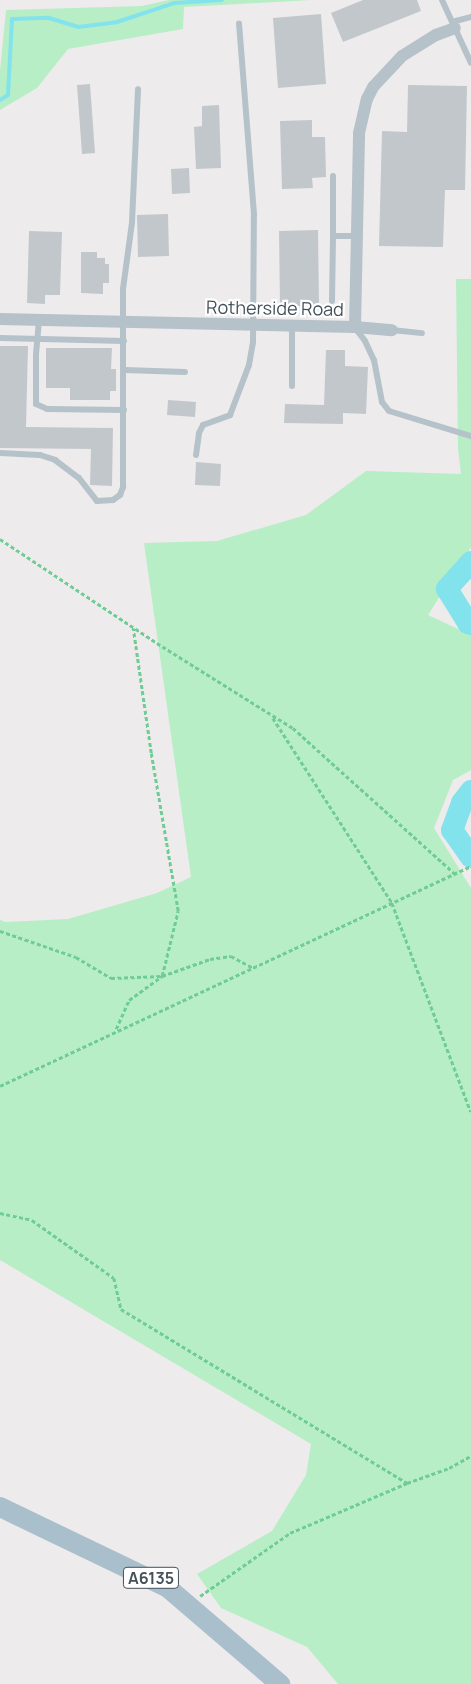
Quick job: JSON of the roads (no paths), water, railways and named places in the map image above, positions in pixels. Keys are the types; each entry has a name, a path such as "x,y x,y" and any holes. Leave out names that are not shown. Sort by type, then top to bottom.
{"main road":[{"name":"A6135","path":"0,1507 143,1574 168,1588 280,1684"}],"street":[{"name":"Rotherside Road","path":"0,319 355,327 359,133 367,99 373,87 402,56 454,25"},
{"path":"355,327 392,330"}],"lane":[{"path":"442,0 471,63"},
{"path":"454,25 471,17"},
{"path":"196,455 200,433 204,425 230,415 249,365 254,326 254,214 239,24"},
{"path":"0,453 40,455 55,460 79,478 97,501 113,500 120,495 123,488 123,289 132,222 138,89"},
{"path":"332,301 333,176"},
{"path":"332,236 356,236"},
{"path":"39,320 39,339 36,355 36,404 47,408 124,410"},
{"path":"292,326 292,386"},
{"path":"355,327 366,341 374,360 382,402 389,411 471,436"},
{"path":"392,330 422,333"},
{"path":"0,338 124,341"},
{"path":"124,370 185,372"}],"waterway":[{"path":"0,100 8,95 12,19 49,18 78,27 117,22 174,3 222,0"},
{"path":"471,562 447,589 468,623 471,624"},
{"path":"471,791 462,803 452,830 471,857"}]}
